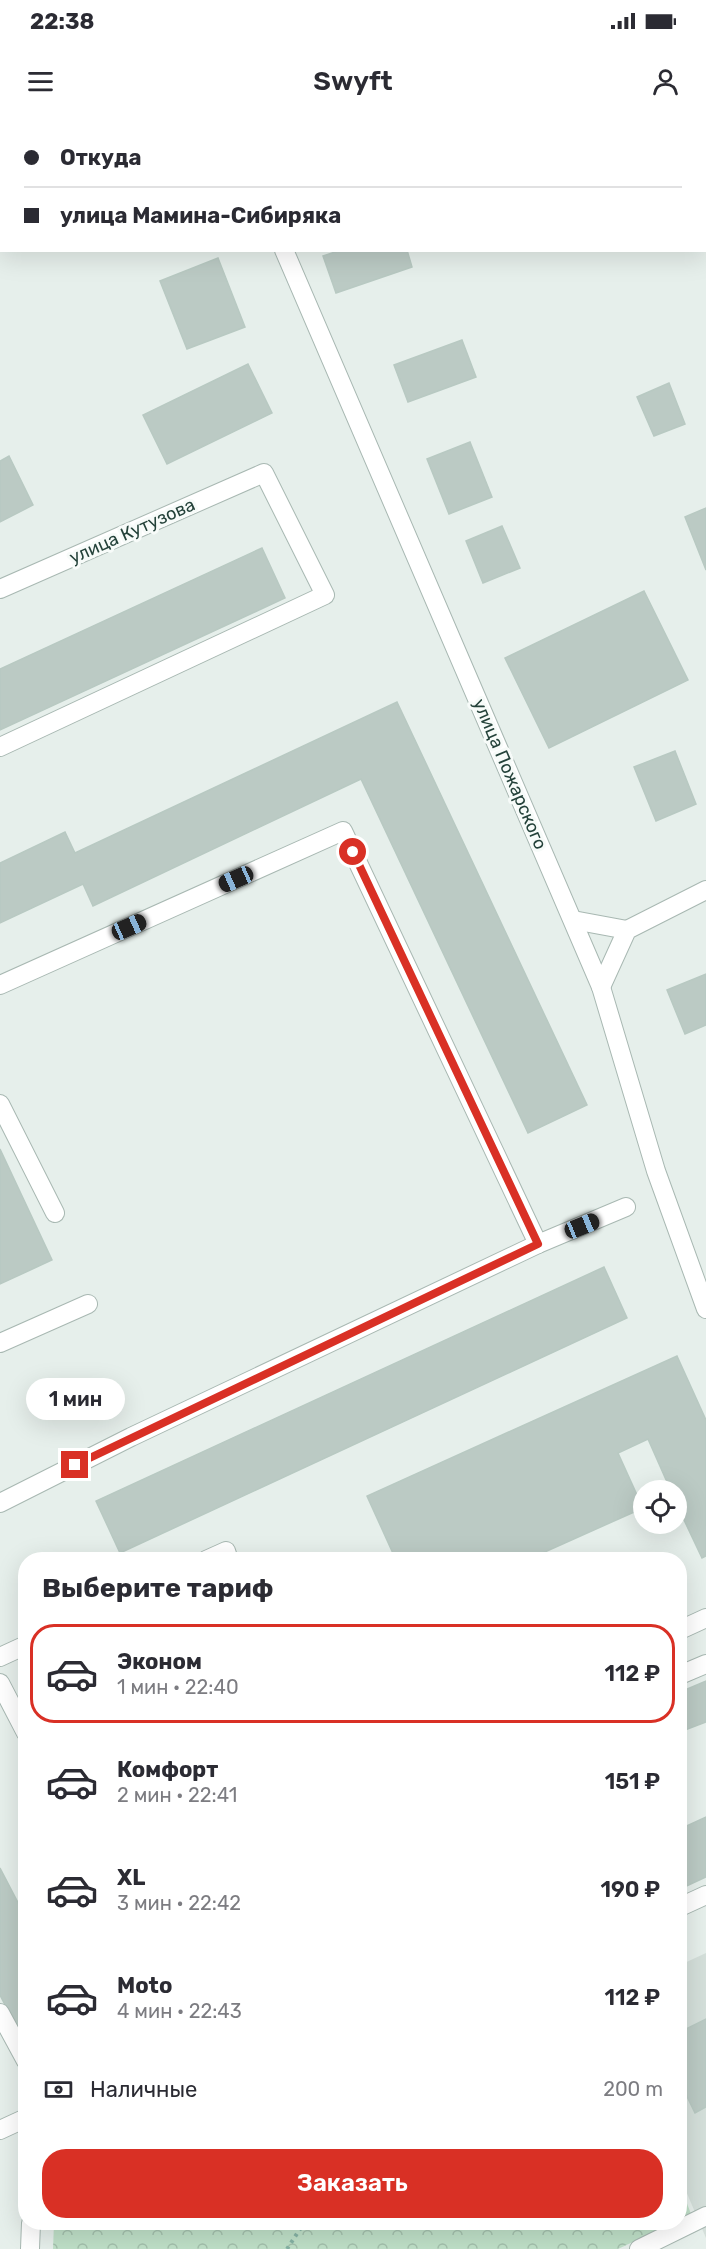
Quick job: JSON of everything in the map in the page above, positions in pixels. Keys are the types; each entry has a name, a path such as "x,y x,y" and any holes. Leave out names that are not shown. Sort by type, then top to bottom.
{"street":[{"name":"улица Пожарского","path":"285,252 601,987 656,1171 706,1309"},
{"name":"улица Кутузова","path":"0,589 264,473 325,595 0,747"},
{"path":"0,985 343,831 538,1244"},
{"path":"573,920 627,930 706,890"},
{"path":"601,987 627,930"},
{"path":"0,1104 55,1213"},
{"path":"0,1503 131,1437 538,1244 626,1207"},
{"path":"0,1343 88,1304"},
{"path":"687,1627 706,1618"},
{"path":"0,1657 18,1649"},
{"path":"687,1672 706,1664"},
{"path":"0,1683 18,1718"},
{"path":"687,1904 706,1895"},
{"path":"0,2013 18,2046"},
{"path":"0,2130 18,2122"},
{"path":"687,2225 706,2216"},
{"path":"30,2249 31,2230"},
{"path":"639,2249 678,2230"}],"path":[{"path":"287,2249 299,2230"}],"shaded area":[{"path":"706,1953 706,2238 687,2193 687,1962"}],"green space":[{"path":"687,2203 691,2214 687,2216"},
{"path":"54,2230 658,2230 618,2249 53,2249"}],"building":[{"path":"335,252 408,252 412,267 336,293 323,256"},
{"path":"218,258 245,327 187,349 160,281"},
{"path":"462,340 476,377 408,402 394,365"},
{"path":"248,364 272,413 167,464 143,415"},
{"path":"669,383 685,424 654,436 637,397"},
{"path":"470,442 492,497 449,514 427,459"},
{"path":"9,456 33,505 0,522 0,461"},
{"path":"706,508 706,570 685,517"},
{"path":"502,526 520,568 483,583 466,541"},
{"path":"262,548 285,598 0,730 0,669"},
{"path":"644,591 688,680 549,748 505,658"},
{"path":"397,702 587,1105 528,1133 361,779 93,906 83,884 0,923 0,863 65,832 75,853"},
{"path":"675,751 696,804 656,821 634,767"},
{"path":"706,974 706,1025 685,1034 667,990"},
{"path":"0,1149 52,1260 0,1284"},
{"path":"604,1267 627,1318 122,1552 120,1552 96,1501"},
{"path":"677,1356 706,1420 706,1556 702,1558 687,1526 687,1480 666,1480 648,1439 618,1453 633,1486 633,1512 545,1552 392,1552 367,1496"},
{"path":"706,1681 706,1722 687,1729 687,1689"},
{"path":"706,1817 706,1877 687,1886 687,1826"},
{"path":"0,1868 18,1903 18,2030 0,1995"},
{"path":"706,2019 706,2107 695,2113 687,2096 687,2028"}],"route":[{"path":"75,1465 538,1244 353,852"}]}
